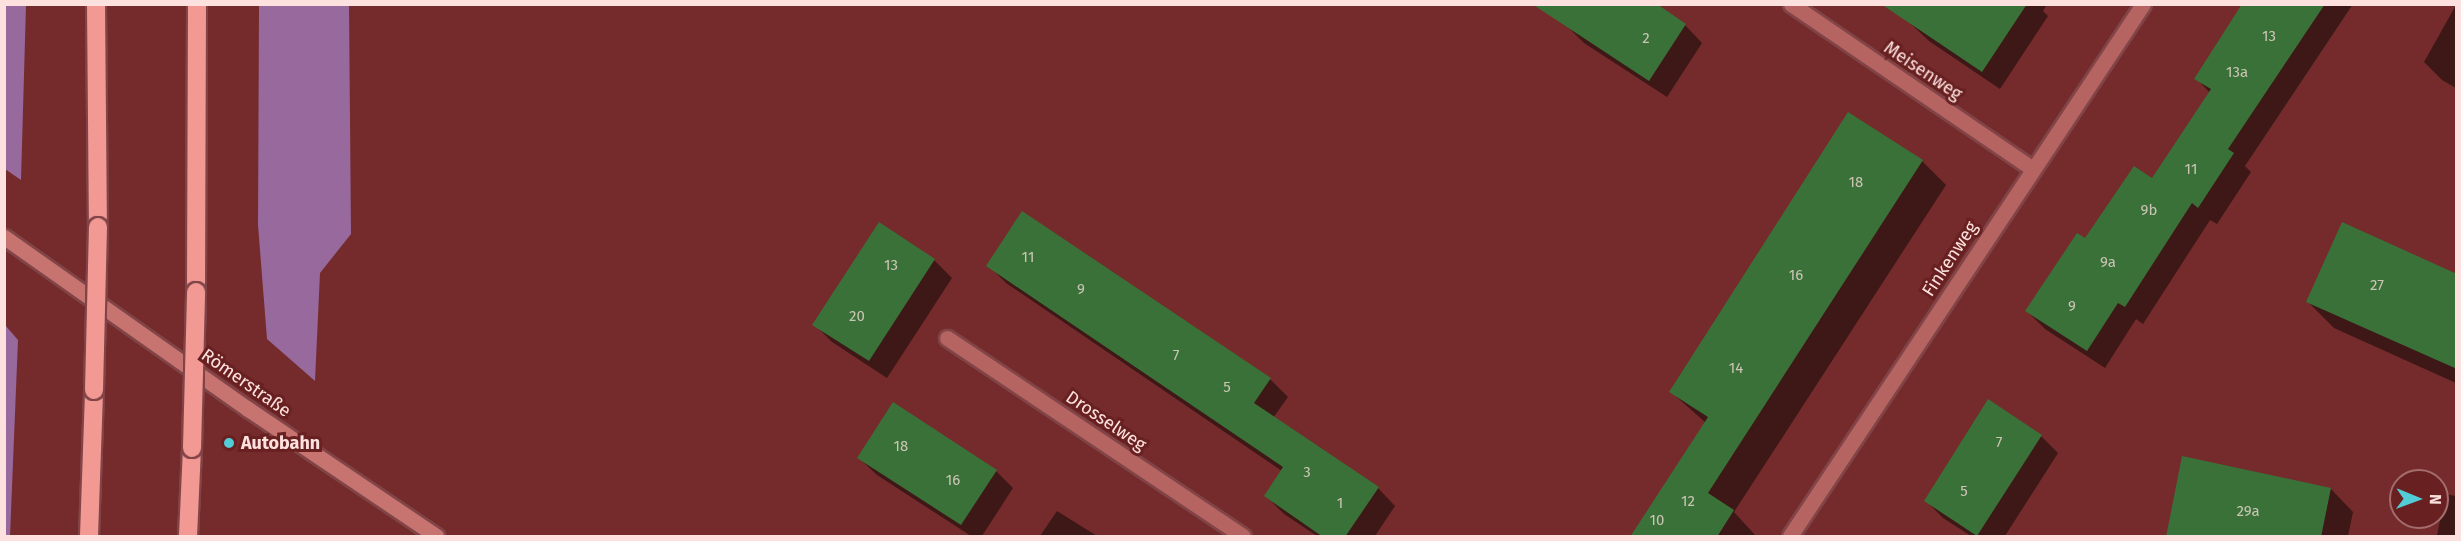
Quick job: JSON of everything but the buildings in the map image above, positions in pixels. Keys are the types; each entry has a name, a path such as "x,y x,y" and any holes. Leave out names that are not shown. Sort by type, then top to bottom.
{"highway":[{"path":"88,537 98,227 96,4"},
{"path":"188,537 196,292 197,4"}],"street":[{"name":"Meisenweg","path":"1791,4 2032,169"},
{"name":"Finkenweg","path":"1790,537 2143,4"},
{"name":"Römerstraße","path":"4,237 248,409 436,537"},
{"name":"Drosselweg","path":"947,338 1243,537"}],"shaded area":[{"path":"4,5 26,5 21,180 5,169"},
{"path":"259,5 349,5 351,234 320,273 315,381 267,339 258,225"},
{"path":"5,325 18,340 10,536 4,536"}],"place":[{"name":"Autobahn","path":"229,443"}]}
